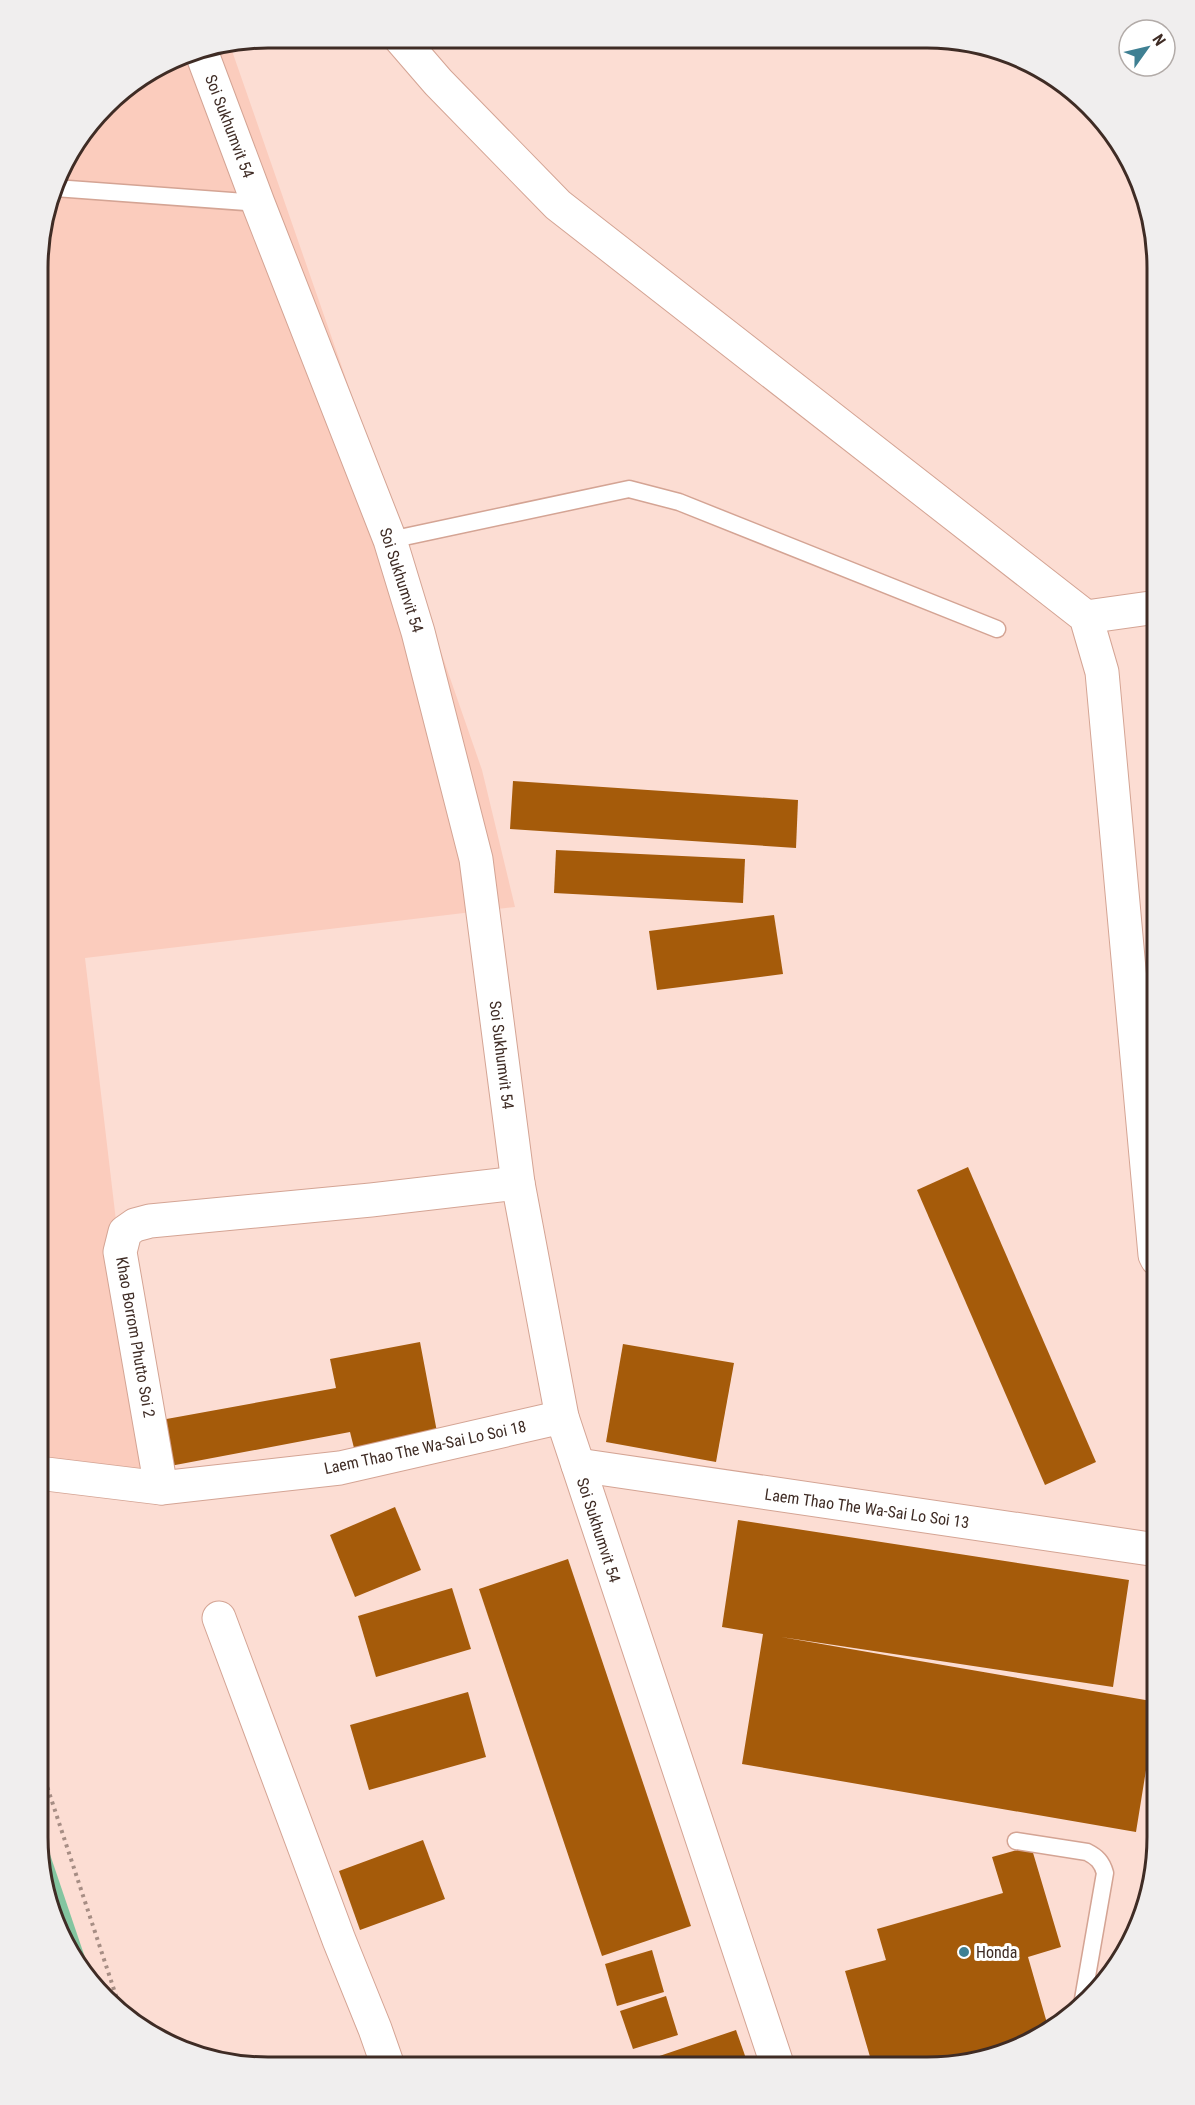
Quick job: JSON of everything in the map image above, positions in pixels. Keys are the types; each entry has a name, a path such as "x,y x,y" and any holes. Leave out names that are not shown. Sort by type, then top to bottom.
{"street":[{"path":"409,48 438,82 558,204 1086,617 1102,672 1147,1165"},
{"name":"Soi Sukhumvit 54","path":"204,58 390,540 418,632 476,859 518,1183 562,1418 775,2057"},
{"path":"1086,617 1147,608"},
{"name":"Khao Borrom Phutto Soi 2","path":"161,1488 120,1252 125,1232 135,1225 150,1221 518,1183"},
{"name":"Laem Thao The Wa-Sai Lo Soi 18","path":"48,1474 161,1488 340,1468 562,1418"},
{"name":"Laem Thao The Wa-Sai Lo Soi 13","path":"578,1466 1147,1549"},
{"path":"219,1618 385,2057"}],"lane":[{"path":"63,189 258,203"},
{"path":"390,540 629,489 678,502 997,629"},
{"path":"1016,1841 1087,1852 1097,1857 1103,1864 1105,1872 1084,1991"}],"path":[{"path":"48,1789 116,1996"}],"shaded area":[{"path":"232,51 482,770 515,907 85,958 146,1475 48,1462 48,253 55,211 65,184 77,158 112,112 158,77 211,55"}],"green space":[{"path":"48,1848 86,1961 77,1947 55,1894"}],"building":[{"path":"513,781 798,800 796,848 510,829"},
{"path":"556,850 745,859 743,903 554,893"},
{"path":"774,915 783,974 657,990 649,931"},
{"path":"968,1167 1096,1462 1045,1485 917,1190"},
{"path":"420,1342 437,1432 354,1448 350,1432 170,1466 161,1420 336,1388 330,1359"},
{"path":"623,1344 734,1363 716,1462 606,1442"},
{"path":"395,1507 421,1570 355,1597 330,1535"},
{"path":"738,1520 1129,1580 1113,1687 781,1637 1147,1700 1147,1764 1136,1832 742,1764 763,1634 722,1627"},
{"path":"568,1559 691,1926 602,1956 479,1589"},
{"path":"452,1588 471,1649 376,1677 358,1616"},
{"path":"468,1692 486,1757 369,1790 350,1725"},
{"path":"423,1840 445,1899 360,1930 339,1871"},
{"name":"Honda","path":"1031,1846 1061,1947 1028,1957 1047,2022 1011,2040 970,2053 942,2057 870,2057 845,1971 886,1960 877,1929 1003,1893 992,1857"},
{"path":"652,1950 664,1992 617,2006 605,1964"},
{"path":"666,1996 678,2035 633,2049 620,2011"},
{"path":"736,2030 745,2057 656,2057"}],"place":[{"name":"Honda","path":"964,1952"}]}
